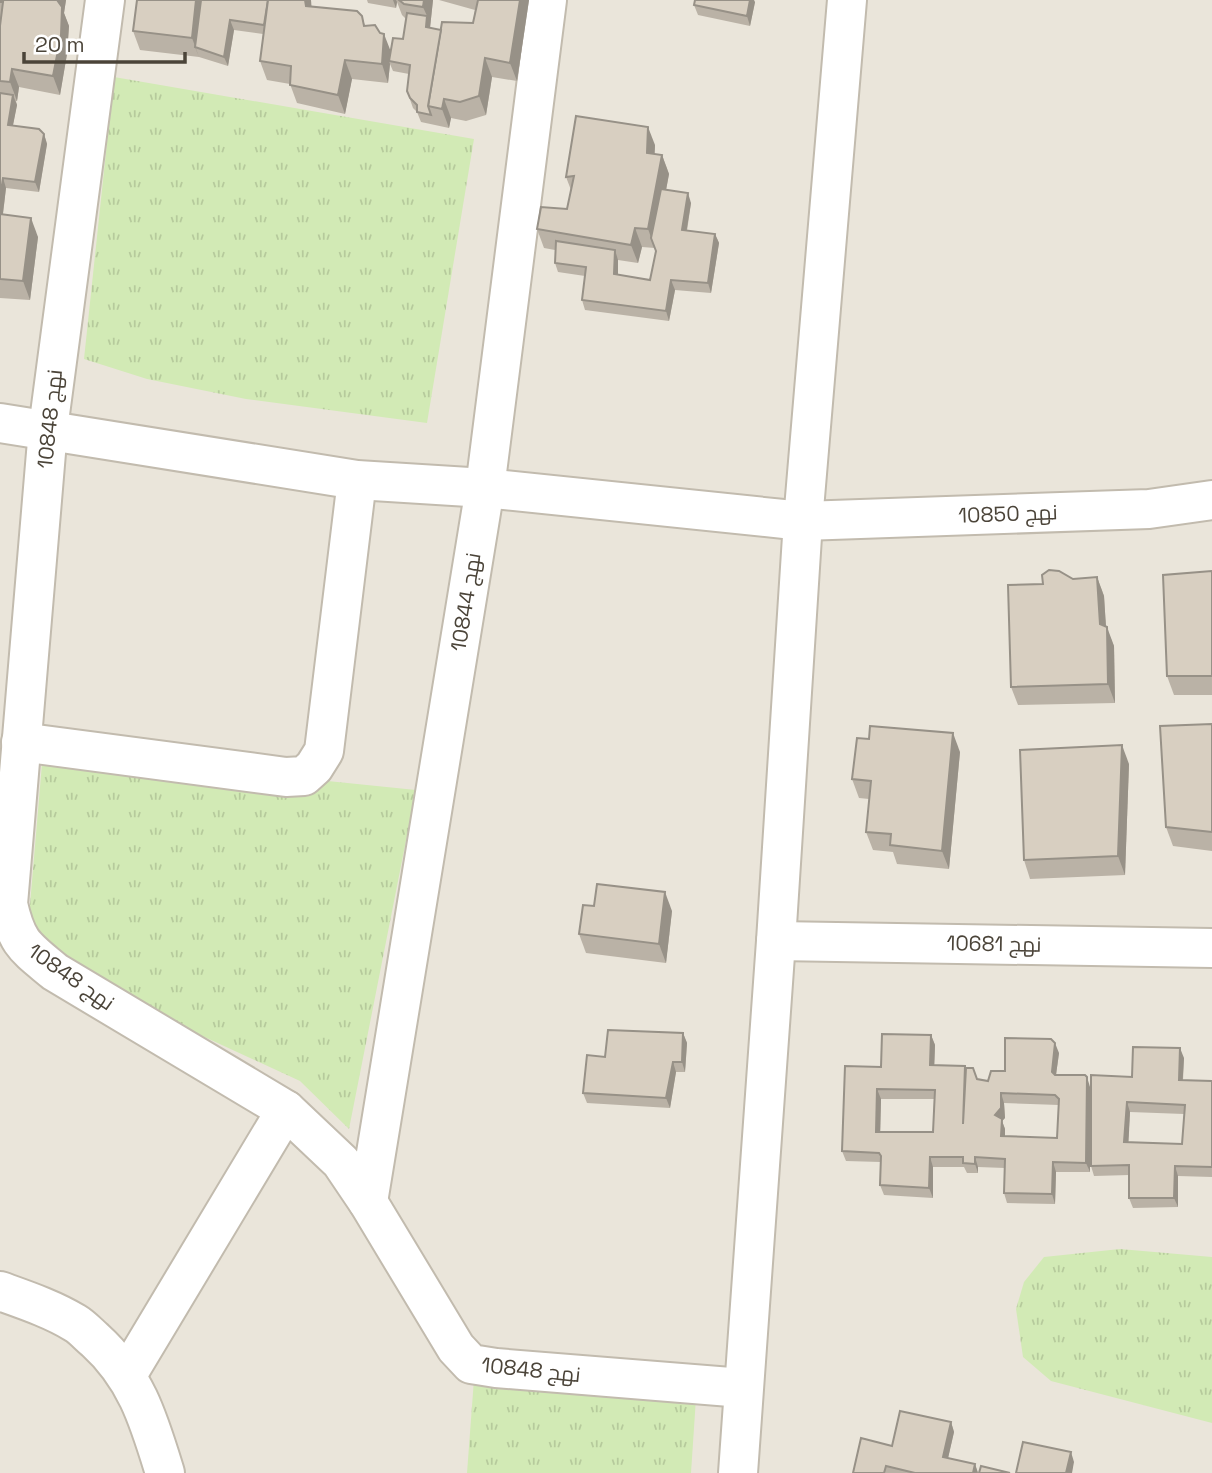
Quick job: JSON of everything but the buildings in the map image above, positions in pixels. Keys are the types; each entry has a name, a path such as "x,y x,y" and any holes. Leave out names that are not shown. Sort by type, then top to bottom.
{"street":[{"name":"نهج 10848","path":"105,0 48,429 8,904 22,944 55,972 286,1110 341,1162 456,1348 471,1364 743,1388"},
{"name":"نهج 10844","path":"368,1202 485,488 547,0"},
{"path":"738,1473 803,521 847,0"},
{"name":"نهج 10850","path":"0,423 357,480 485,488 803,521 1149,509 1212,500"},
{"path":"22,742 286,777 304,776 314,767 324,751 357,480"},
{"name":"نهج 10681","path":"776,941 1212,948"},
{"path":"127,1375 286,1110"},
{"path":"0,1291 76,1323 107,1350 127,1375 145,1410 165,1473"}],"shaded area":[{"path":"0,0 1212,0 1212,1473 0,1473"}],"green space":[{"path":"114,77 474,139 427,423 246,399 147,379 84,359"},
{"path":"43,752 416,790 349,1129 300,1081 159,1016 27,940"},
{"path":"1120,1249 1212,1257 1212,1423 1051,1381 1023,1357 1016,1309 1024,1282 1044,1257"},
{"path":"474,1379 696,1398 691,1473 467,1473"}]}
